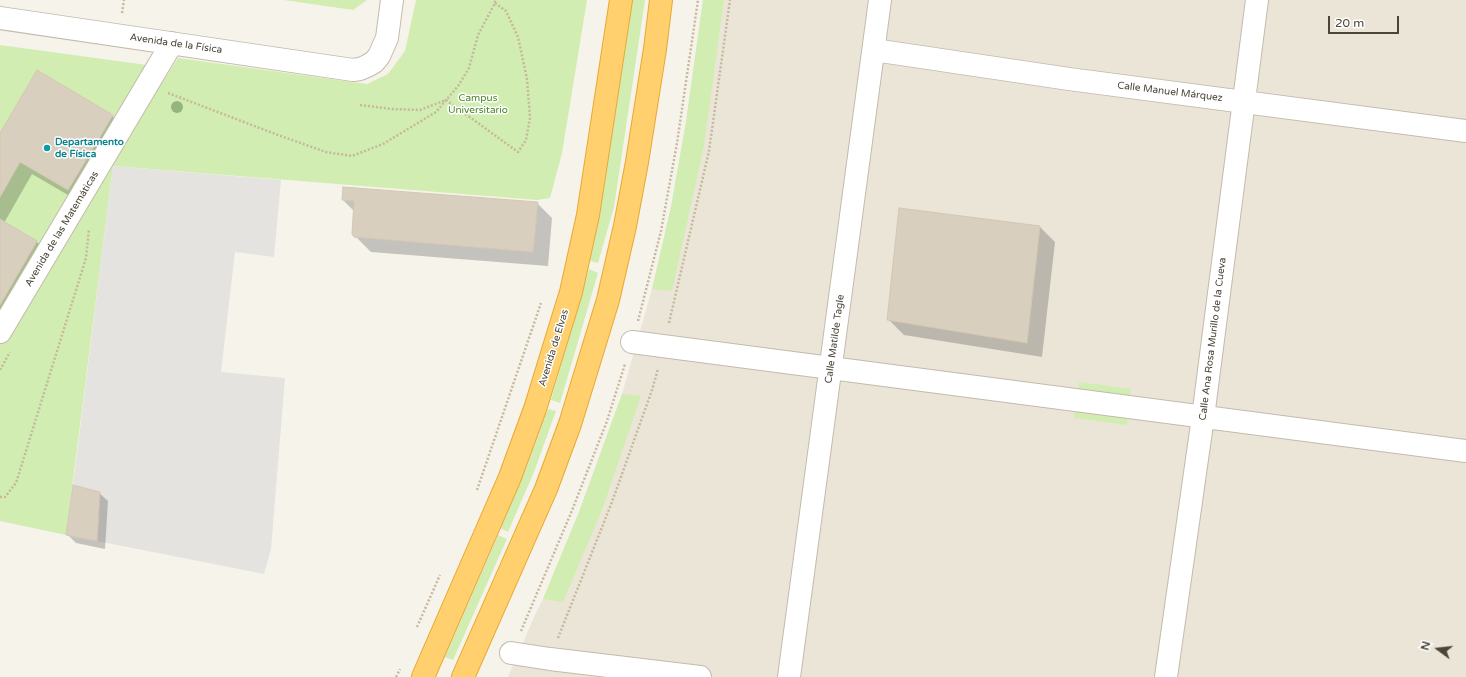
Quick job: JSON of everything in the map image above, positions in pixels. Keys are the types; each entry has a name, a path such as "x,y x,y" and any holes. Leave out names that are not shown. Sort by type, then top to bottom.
{"highway":[{"name":"Avenida de Elvas","path":"423,677 510,477 535,409 571,292 588,215 621,0"},
{"path":"463,677 546,489 570,424 608,300 638,162 661,0"}],"street":[{"name":"Avenida de la Física","path":"0,18 352,70 367,66 380,56 387,38 392,0"},
{"name":"Calle Matilde Tagle","path":"789,677 880,0"},
{"name":"Calle Ana Rosa Murillo de la Cueva","path":"1166,677 1203,417 1258,0"},
{"name":"Avenida de las Matemáticas","path":"0,332 172,43"},
{"name":"Calle Manuel Márquez","path":"874,50 1069,79 1466,131"},
{"path":"632,342 1466,451"},
{"path":"511,653 550,660 700,677"}],"path":[{"path":"147,84 326,152 352,156 382,144 436,112 446,100 458,86 469,68 478,35 495,2 506,11 518,37 527,79 530,118 526,140 518,152 446,100"},
{"path":"360,105 392,109 420,110 446,100"},
{"path":"0,498 5,497 16,483 86,258 90,225"},
{"path":"475,495 542,302"},
{"path":"414,634 442,571"},
{"path":"396,677 402,663"}],"shaded area":[{"path":"703,0 1466,0 1466,677 508,677 543,599 579,512 622,394 652,289 671,207 686,122"},
{"path":"113,166 281,180 274,257 235,252 221,372 285,378 271,549 264,574 97,541 100,492 73,485"}],"green space":[{"path":"284,0 367,0 353,10"},
{"name":"Campus Universitario","path":"416,0 587,0 562,153 550,198 537,200 113,166 66,535 0,521 0,344 109,165 178,58 367,84 388,74 405,51"},
{"path":"631,0 645,0 614,207 598,263 590,261"},
{"path":"703,0 724,0 704,146 672,291 652,289 671,207 686,122"},
{"path":"0,45 147,65 0,312 0,305 37,242 0,219 0,197 20,162 68,190 113,115 37,70 0,133"},
{"path":"589,269 598,273 560,403 551,400"},
{"path":"1079,382 1131,389 1127,425 1074,418"},
{"path":"622,394 641,396 602,510 563,602 543,599 579,512"},
{"path":"548,409 556,411 534,472 508,532 500,528 526,469"},
{"path":"498,535 507,539 453,660 445,657"}],"building":[{"name":"Departamento de Física","path":"37,70 113,115 68,190 20,162 0,197 0,133"},
{"path":"343,187 538,202 533,252 354,237 352,234 354,201 342,200"},
{"path":"899,208 1040,226 1027,343 887,320"},
{"path":"0,219 37,241 0,305"},
{"path":"73,485 100,492 97,541 66,535"}],"place":[{"name":"Departamento de Física","path":"47,148"}]}
